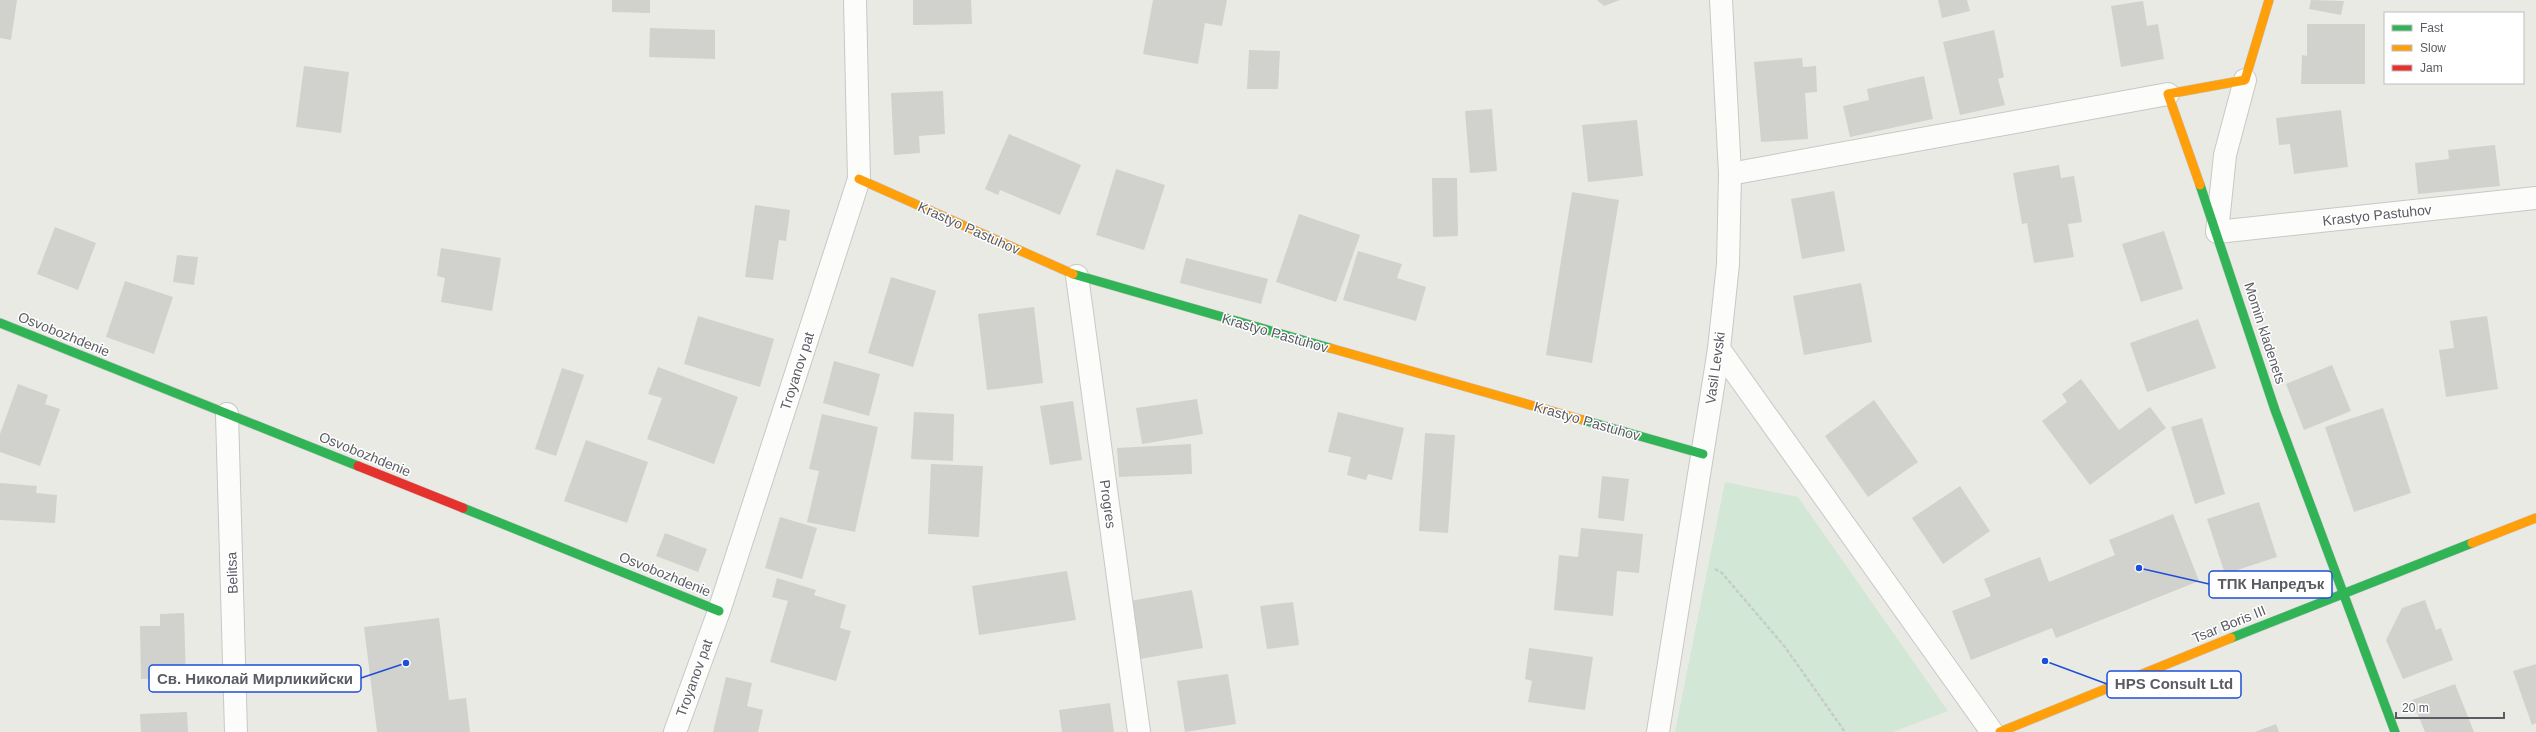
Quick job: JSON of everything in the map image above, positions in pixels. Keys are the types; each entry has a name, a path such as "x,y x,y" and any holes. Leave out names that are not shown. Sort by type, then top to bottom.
{"street":[{"name":"Troyanov pat","path":"674,732 719,611 859,179 855,0"},
{"name":"Vasil Levski","path":"1658,732 1719,349 1728,264 1730,174 1720,0"},
{"path":"2217,232 2225,155 2245,80 2269,0"},
{"path":"1730,174 2245,80"},
{"name":"Momin kladenets","path":"2168,94 2217,232 2275,410 2395,732"},
{"name":"Krastyo Pastuhov","path":"859,179 1077,276 1703,454"},
{"name":"Krastyo Pastuhov","path":"2217,232 2536,198"},
{"name":"Progres","path":"1077,276 1139,732"},
{"name":"Osvobozhdenie","path":"0,323 719,611"},
{"path":"1719,349 1992,732"},
{"name":"Belitsa","path":"227,414 236,732"},
{"name":"Tsar Boris III","path":"2000,732 2342,593 2536,518"}],"path":[{"path":"1687,550 1722,573 1785,647 1845,732"}],"green space":[{"path":"1725,482 1798,497 1948,711 1893,732 1675,732"}],"building":[{"path":"0,0 17,0 11,40 0,38"},
{"path":"612,0 650,0 650,13 612,12"},
{"path":"913,0 971,0 972,24 913,25"},
{"path":"1153,0 1227,0 1222,26 1205,23 1198,64 1143,54"},
{"path":"1597,0 1620,0 1604,6"},
{"path":"1938,0 1967,0 1970,11 1942,18"},
{"path":"2311,0 2344,1 2341,15 2309,9"},
{"path":"2143,1 2147,26 2158,24 2164,59 2121,67 2111,6"},
{"path":"2307,24 2365,24 2365,84 2301,84 2302,55 2307,56"},
{"path":"650,28 715,30 715,59 649,57"},
{"path":"1994,30 2004,77 1998,79 2005,105 1960,115 1943,42"},
{"path":"1249,50 1280,51 1278,89 1247,89"},
{"path":"1802,58 1803,67 1816,66 1817,92 1805,93 1808,139 1761,142 1754,62"},
{"path":"304,66 349,72 341,133 296,127"},
{"path":"1924,76 1933,119 1850,137 1843,106 1869,100 1867,89"},
{"path":"943,91 945,134 919,136 920,153 894,155 891,93"},
{"path":"1492,109 1497,171 1470,173 1465,111"},
{"path":"2341,110 2348,167 2294,174 2290,144 2279,145 2276,118"},
{"path":"1637,120 1643,176 1588,182 1582,125"},
{"path":"1009,134 1081,165 1060,215 1000,190 998,195 985,189"},
{"path":"2495,145 2500,186 2418,194 2415,163 2449,159 2448,150"},
{"path":"2059,165 2061,178 2074,176 2082,222 2068,224 2074,257 2034,263 2027,223 2022,224 2013,173"},
{"path":"1116,169 1165,185 1144,250 1096,235"},
{"path":"1432,178 1457,178 1458,236 1433,237"},
{"path":"1834,191 1845,251 1802,259 1791,199"},
{"path":"1572,192 1619,200 1592,363 1546,355"},
{"path":"755,205 790,210 786,241 779,240 773,280 745,277"},
{"path":"1299,214 1360,235 1336,302 1276,282"},
{"path":"55,227 96,243 78,290 37,274"},
{"path":"2164,231 2183,289 2141,302 2122,244"},
{"path":"441,248 501,258 492,311 441,302 445,278 437,276"},
{"path":"1358,251 1402,264 1397,278 1426,287 1416,321 1343,300"},
{"path":"177,255 198,257 194,285 173,282"},
{"path":"1186,258 1268,279 1261,304 1180,283"},
{"path":"891,277 936,291 913,367 868,353"},
{"path":"125,281 173,297 154,354 106,337"},
{"path":"1861,283 1872,342 1804,355 1793,296"},
{"path":"1034,307 1043,383 987,390 978,314"},
{"path":"698,316 774,339 760,387 684,364"},
{"path":"2487,316 2498,389 2446,397 2439,350 2454,348 2450,321"},
{"path":"2198,319 2216,368 2147,392 2130,343"},
{"path":"834,361 880,374 869,416 823,403"},
{"path":"2332,365 2351,411 2304,430 2286,384"},
{"path":"658,367 738,397 714,464 647,439 662,398 648,394"},
{"path":"562,368 584,375 556,456 535,449"},
{"path":"2081,379 2119,430 2150,407 2166,428 2090,485 2042,421 2067,402 2062,394"},
{"path":"18,384 48,395 45,404 60,409 40,466 0,452 0,434"},
{"path":"1197,399 1203,434 1142,444 1136,408"},
{"path":"1874,400 1918,462 1868,497 1825,436"},
{"path":"1073,401 1082,460 1050,465 1040,406"},
{"path":"2383,408 2411,493 2354,512 2325,427"},
{"path":"914,412 954,414 953,461 911,459"},
{"path":"1338,412 1404,428 1392,480 1368,474 1366,480 1347,475 1351,457 1328,452"},
{"path":"822,414 878,427 855,532 807,522 819,471 809,469"},
{"path":"2202,418 2225,494 2195,504 2171,427"},
{"path":"1425,433 1455,435 1448,533 1419,531"},
{"path":"586,440 648,462 627,523 564,501"},
{"path":"1191,444 1192,474 1119,477 1117,448"},
{"path":"931,464 983,466 979,537 928,534"},
{"path":"1602,476 1629,479 1624,521 1598,518"},
{"path":"0,483 37,486 36,493 57,495 55,523 0,520"},
{"path":"1960,486 1990,531 1943,564 1912,518"},
{"path":"2259,502 2277,557 2225,574 2207,519"},
{"path":"2173,514 2199,581 2056,638 2052,628 1971,660 1952,611 1991,596 1984,579 2040,557 2049,582 2115,555 2109,540"},
{"path":"780,517 817,528 802,579 765,568"},
{"path":"1581,528 1643,534 1639,573 1617,571 1613,616 1554,610 1559,555 1578,557"},
{"path":"665,533 707,549 698,572 656,556"},
{"path":"1067,571 1076,620 979,635 972,586"},
{"path":"777,578 816,590 814,595 846,605 840,628 851,631 836,681 770,662 788,601 772,597"},
{"path":"1192,590 1203,648 1140,659 1130,601"},
{"path":"2425,600 2436,630 2441,628 2453,660 2403,679 2386,640 2402,608"},
{"path":"1293,602 1299,645 1267,649 1260,606"},
{"path":"184,613 186,678 141,679 140,626 160,626 160,614"},
{"path":"439,618 449,700 466,698 470,732 377,732 364,627"},
{"path":"1529,648 1593,657 1585,710 1528,702 1532,681 1525,679"},
{"path":"2536,664 2536,723 2532,725 2513,671"},
{"path":"1228,674 1236,724 1185,732 1177,681"},
{"path":"726,677 752,683 747,706 763,710 758,732 713,732"},
{"path":"2455,684 2474,732 2425,732 2412,700"},
{"path":"1110,703 1114,732 1062,732 1059,710"},
{"path":"187,712 188,732 141,732 140,714"},
{"path":"2276,724 2279,732 2255,732"}],"traffic: fast":[{"path":"2200,185 2275,410 2395,732"},
{"path":"1073,274 1330,348"},
{"path":"0,323 358,466"},
{"path":"1583,420 1703,454"},
{"path":"463,508 719,611"},
{"path":"2231,638 2472,543"}],"traffic: slow":[{"path":"2200,185 2168,94 2245,80 2269,0"},
{"path":"859,179 1073,274"},
{"path":"1330,348 1583,420"},
{"path":"2472,543 2536,518"},
{"path":"2000,732 2231,638"}],"traffic: jam":[{"path":"358,466 463,508"}],"place":[{"name":"ТПК Напредък","path":"2139,568"},
{"name":"HPS Consult Ltd","path":"2045,661"},
{"name":"Св. Николай Мирликийски","path":"406,663"}]}
